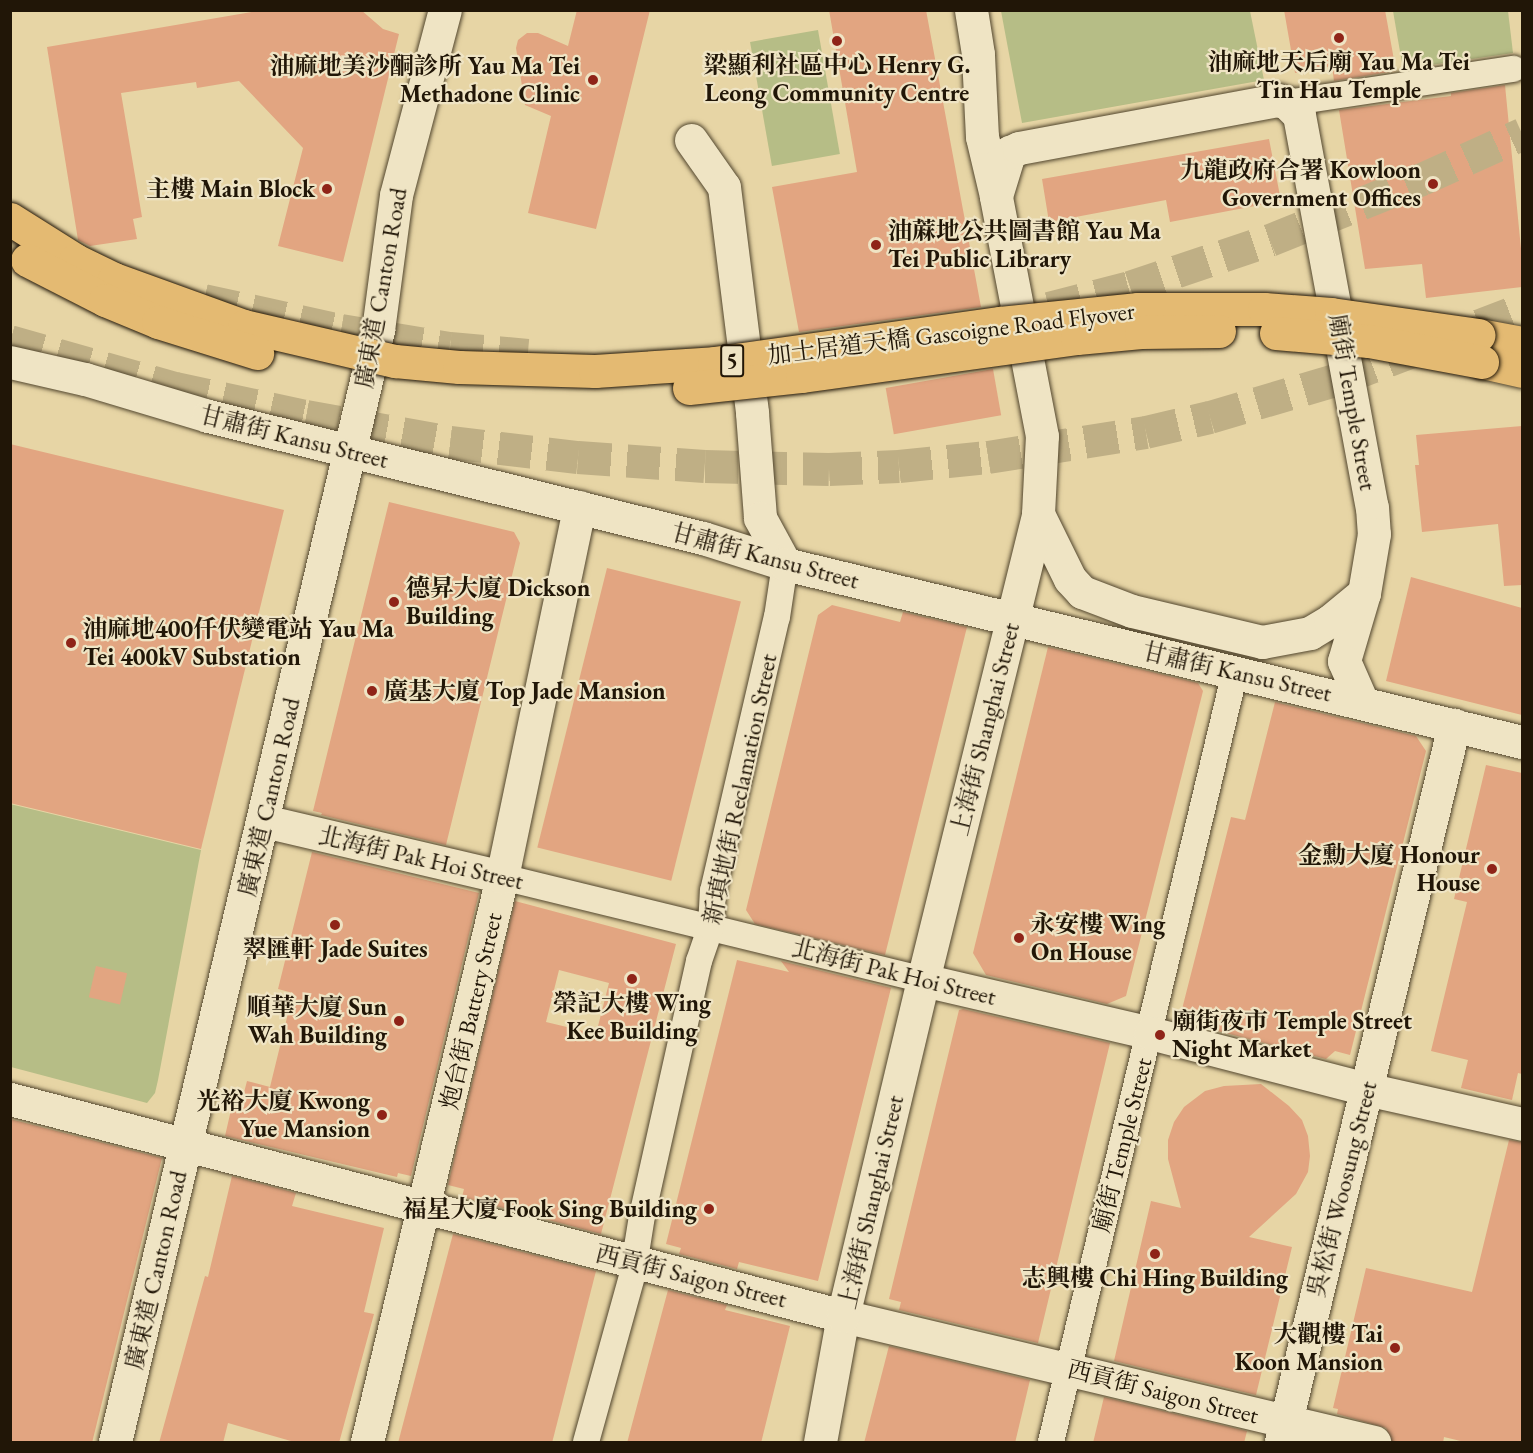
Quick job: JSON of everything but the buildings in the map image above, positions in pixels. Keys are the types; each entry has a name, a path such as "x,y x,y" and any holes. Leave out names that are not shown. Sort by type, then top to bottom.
{"highway":[{"name":"加士居道天橋 Gascoigne Road Flyover","path":"10,219 75,260 114,279 244,326 395,361 459,367 595,371 663,368 1064,315 1138,309 1264,309 1331,314 1412,324 1522,343"},
{"name":"加士居道天橋 Gascoigne Road Flyover","path":"16,256 105,300 158,322 238,348 322,369 392,382 458,389 527,393 597,393 686,388 802,376 1077,338 1201,331 1266,332 1369,341 1522,371"}],"street":[{"name":"廣東道 Canton Road","path":"115,1443 264,821 378,330 396,195 445,10"},
{"name":"上海街 Shanghai Street","path":"820,1443 843,1316 1038,514 1042,436 996,196 982,137 978,54 971,10"},
{"path":"996,196 1010,152 1019,148 1278,100 1287,103 1513,69"},
{"name":"廟街 Temple Street","path":"1287,103 1299,115 1372,507 1374,534 1364,593 1344,661 1362,702"},
{"path":"691,140 724,188 752,413 760,518 786,564"},
{"name":"甘肅街 Kansu Street","path":"10,362 85,379 208,416 349,452 703,538 786,564 1522,742"},
{"name":"炮台街 Battery Street","path":"366,1443 502,877 579,507"},
{"name":"甘肅街 Kansu Street","path":"1038,514 1070,579 1082,592 1132,612 1262,642 1310,633 1330,621 1364,593"},
{"name":"新填地街 Reclamation Street","path":"586,1443 635,1262 642,1216 696,973 711,927 713,891 777,617 786,564"},
{"name":"廟街 Temple Street","path":"1051,1443 1235,672"},
{"name":"吳松街 Woosung Street","path":"1284,1432 1454,725"},
{"name":"北海街 Pak Hoi Street","path":"264,821 1150,1033 1366,1089 1522,1124"},
{"name":"西貢街 Saigon Street","path":"10,1099 843,1316 1068,1369 1284,1432 1374,1443"}],"green space":[{"path":"1001,11 1250,11 1264,80 1022,123"},
{"path":"1393,11 1508,11 1513,53 1403,69"},
{"path":"818,30 840,154 772,166 750,42"},
{"path":"10,804 201,850 158,1080 155,1093 147,1103 11,1067"}],"tunnel":[{"path":"1049,308 1130,287 1270,240 1422,179 1522,134"},
{"path":"10,241 62,258"},
{"path":"204,300 341,330 450,348 528,355"},
{"path":"10,341 175,388 306,416 450,442 578,457 705,466 829,469 899,466 988,457 1146,432 1210,417 1342,378 1522,309"}],"place":[{"name":"油麻地天后廟 Yau Ma Tei Tin Hau Temple","path":"1339,38"},
{"name":"梁顯利社區中心 Henry G. Leong Community Centre","path":"837,41"},
{"name":"油麻地美沙酮診所 Yau Ma Tei Methadone Clinic","path":"593,80"},
{"name":"九龍政府合署 Kowloon Government Offices","path":"1433,184"},
{"name":"主樓 Main Block","path":"327,189"},
{"name":"油蔴地公共圖書館 Yau Ma Tei Public Library","path":"876,245"},
{"name":"德昇大廈 Dickson Building","path":"394,602"},
{"name":"油麻地400仟伏變電站 Yau Ma Tei 400kV Substation","path":"71,643"},
{"name":"廣基大廈 Top Jade Mansion","path":"372,691"},
{"name":"金勳大廈 Honour House","path":"1492,869"},
{"name":"翠匯軒 Jade Suites","path":"335,925"},
{"name":"永安樓 Wing On House","path":"1019,938"},
{"name":"榮記大樓 Wing Kee Building","path":"632,979"},
{"name":"順華大廈 Sun Wah Building","path":"399,1021"},
{"name":"廟街夜市 Temple Street Night Market","path":"1160,1035"},
{"name":"光裕大廈 Kwong Yue Mansion","path":"382,1115"},
{"name":"福星大廈 Fook Sing Building","path":"709,1209"},
{"name":"志興樓 Chi Hing Building","path":"1155,1254"},
{"name":"大觀樓 Tai Koon Mansion","path":"1395,1348"}]}
